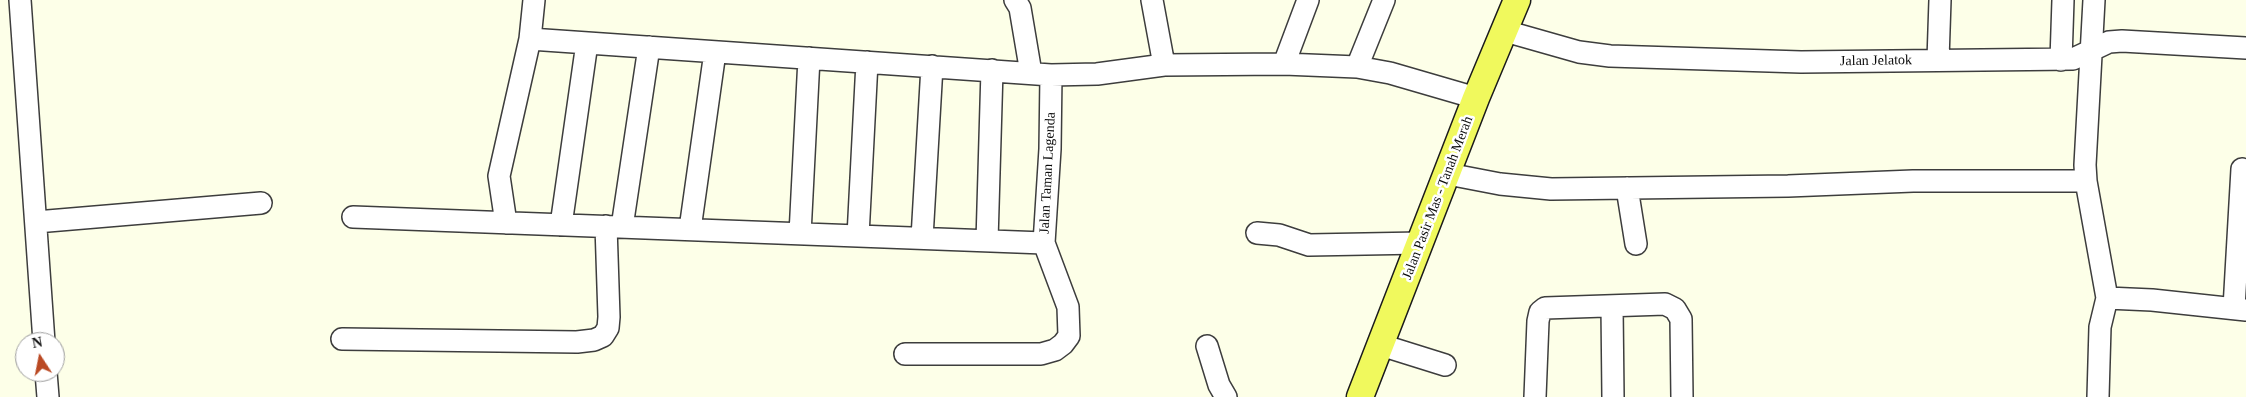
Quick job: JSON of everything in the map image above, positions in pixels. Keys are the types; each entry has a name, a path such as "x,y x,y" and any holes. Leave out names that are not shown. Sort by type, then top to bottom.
{"main road":[{"name":"Jalan Pasir Mas - Tanah Merah","path":"1360,397 1476,98 1517,0"}],"street":[{"path":"20,0 43,332"},
{"path":"506,223 499,176 530,39 534,0"},
{"name":"Jalan Taman Lagenda","path":"905,354 1040,354 1055,350 1069,336 1068,307 1044,243 1050,149 1041,74 1020,8 1015,0"},
{"path":"1152,0 1164,66"},
{"path":"1284,64 1308,0"},
{"path":"1357,67 1384,0"},
{"path":"1938,60 1940,0"},
{"path":"2061,60 2062,0"},
{"path":"2094,0 2086,181 2107,298 2100,327 2098,397"},
{"name":"Jalan Jelatok","path":"1505,31 1578,52 1610,56 1801,62 2061,60 2073,59 2109,42 2122,41 2246,48"},
{"path":"530,39 1041,74 1097,74 1164,66 1284,64 1357,67 1390,73 1476,98"},
{"path":"561,225 587,43"},
{"path":"342,339 577,342 594,340 602,336 608,328 614,227 649,47"},
{"path":"690,229 715,52"},
{"path":"800,234 809,58"},
{"path":"858,236 867,62"},
{"path":"922,238 932,66"},
{"path":"987,241 992,70"},
{"path":"2107,298 2152,300 2240,309 2242,169"},
{"path":"1448,174 1500,184 1551,189 1788,186 1913,181 2086,181"},
{"path":"1627,188 1636,244"},
{"path":"36,222 261,203"},
{"path":"353,217 1044,243"},
{"path":"1257,233 1279,235 1309,245 1421,243"},
{"path":"1536,397 1538,320 1540,312 1545,308 1553,306 1665,304 1675,308 1681,319 1682,397"},
{"path":"1612,306 1613,397"},
{"path":"1380,345 1445,365"},
{"path":"1207,346 1226,397"},
{"path":"47,382 48,397"}]}
